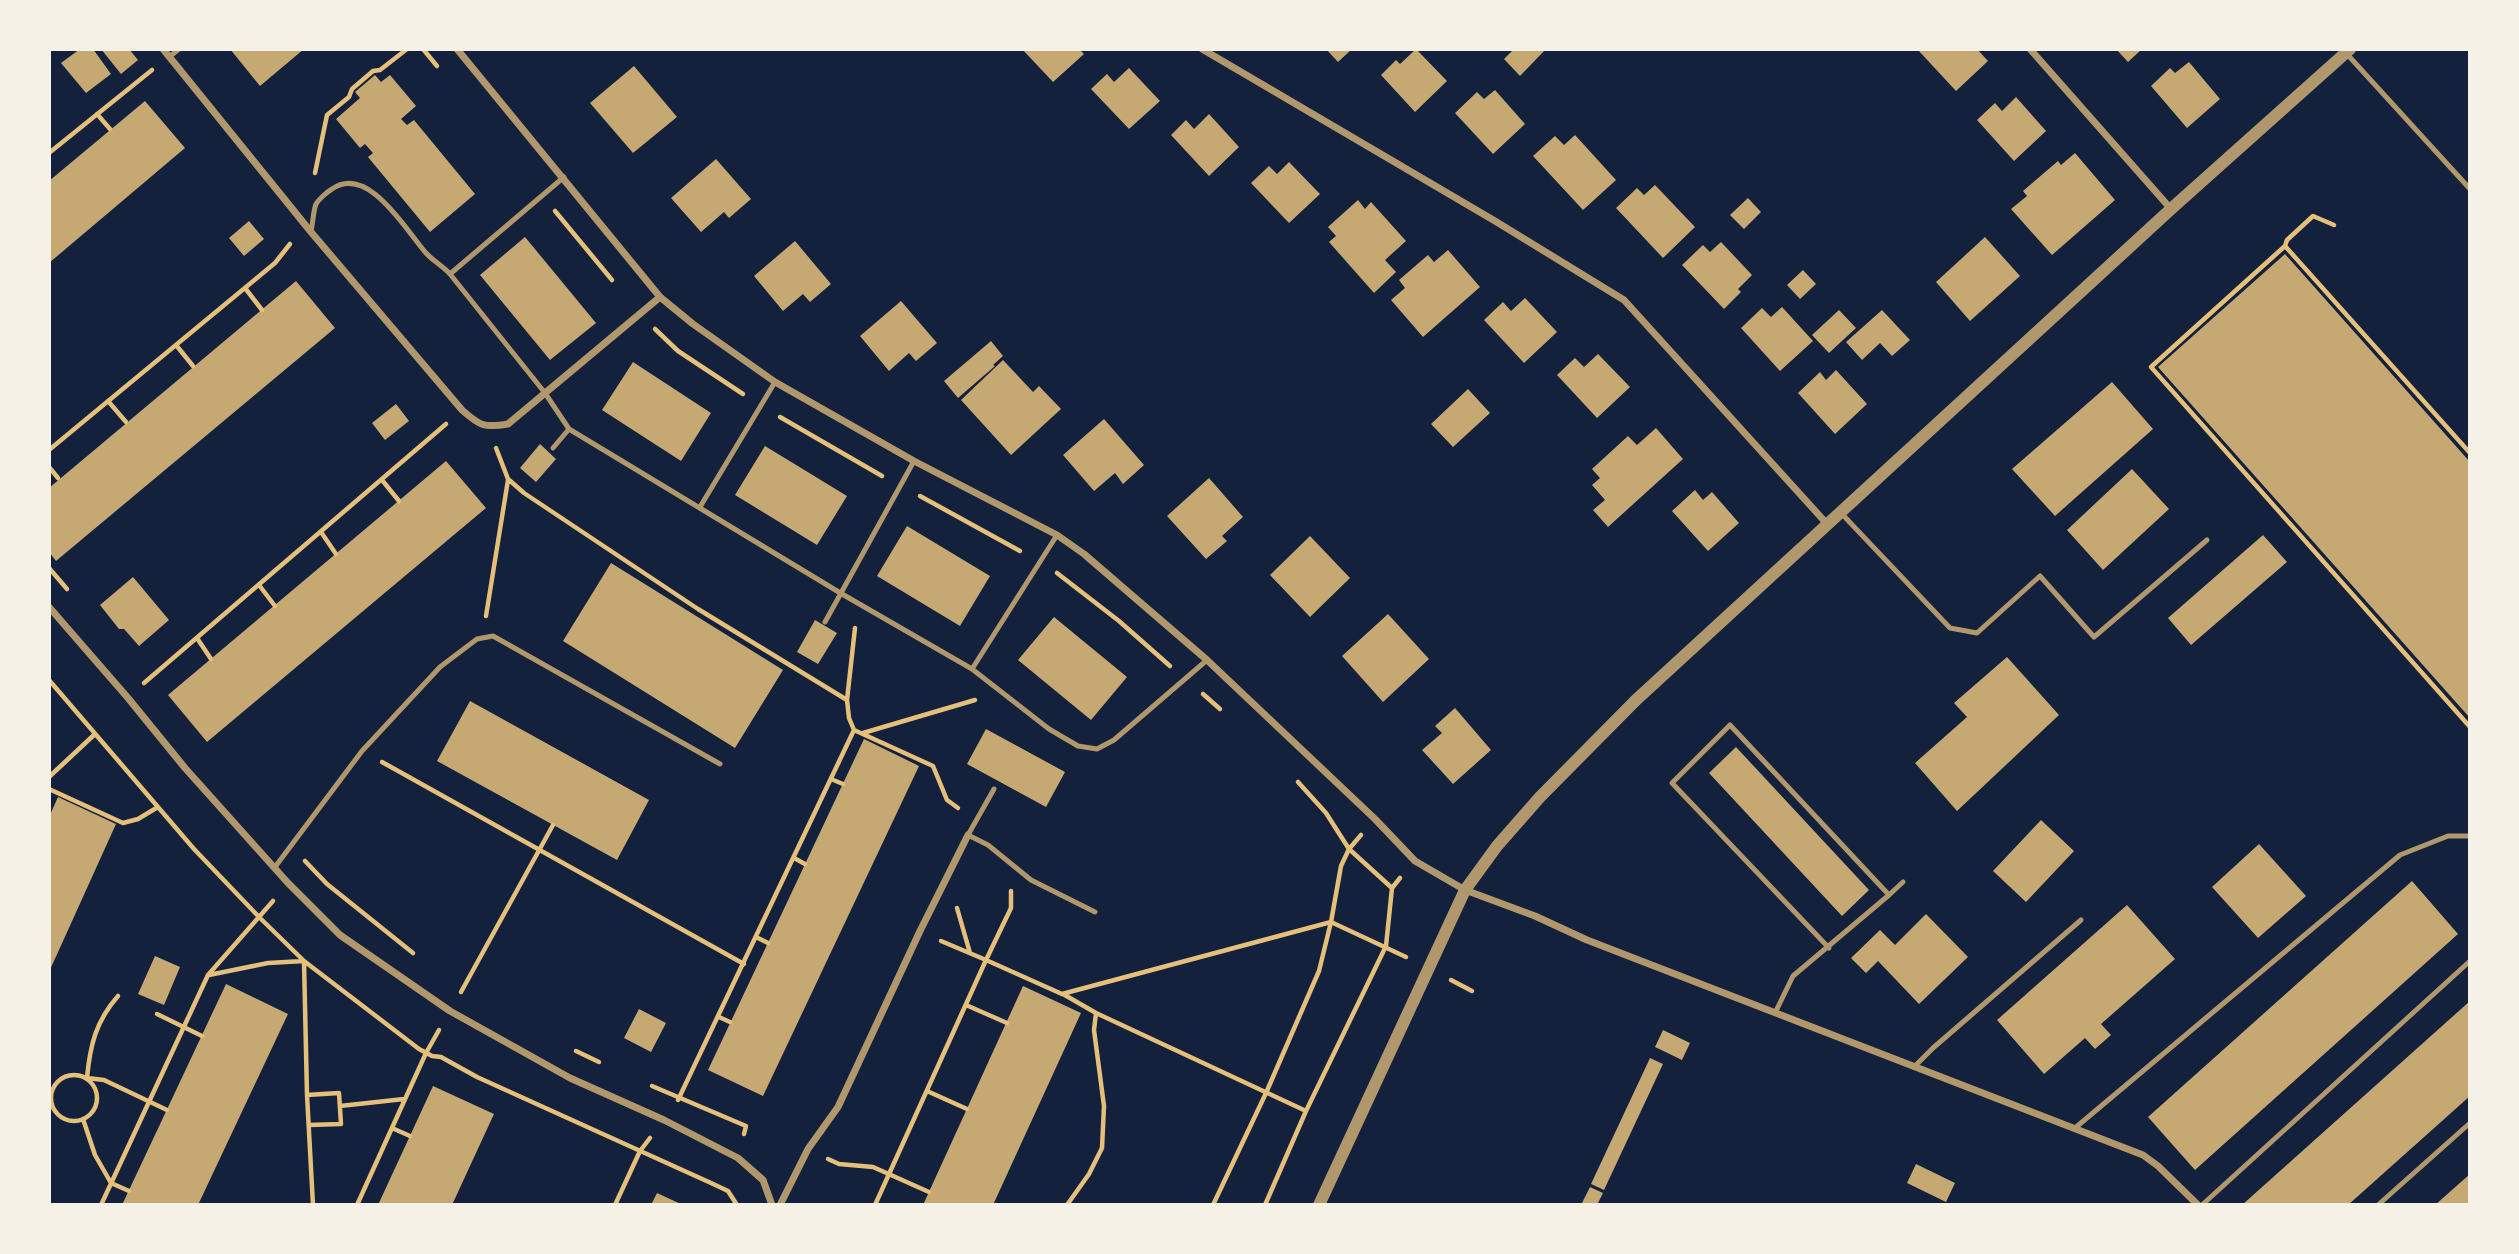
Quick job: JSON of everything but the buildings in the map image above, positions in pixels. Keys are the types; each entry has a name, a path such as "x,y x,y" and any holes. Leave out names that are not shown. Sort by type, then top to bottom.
{"street":[{"path":"163,49 311,232 475,422 489,428 508,424 660,297"},
{"path":"457,49 660,297 775,382 914,461 1057,535 1084,554 1207,660 1376,819 1415,860 1465,890 2143,1155 2200,1205"},
{"path":"1202,49 1624,300 1828,524"},
{"path":"2030,49 2171,209"},
{"path":"1319,1205 1465,890 1497,846 1540,797 1636,700 2171,209 2348,51"},
{"path":"49,607 288,883 340,934 450,1011 570,1078 664,1120 738,1158 762,1180 772,1205"},
{"path":"780,1205 808,1149 838,1107 968,835"}],"lane":[{"path":"169,57 179,49"},
{"path":"2348,51 2470,189"},
{"path":"450,274 564,177"},
{"path":"311,232 316,204 329,191 342,182 357,183 371,189 429,257 450,274 545,393 569,429 972,669 1049,729 1077,746 1097,750 1115,740 1207,660"},
{"path":"700,508 775,382"},
{"path":"553,448 569,429"},
{"path":"825,622 914,461"},
{"path":"1841,513 1950,628 1977,633 2040,576 2094,637 2207,540"},
{"path":"972,669 1057,535"},
{"path":"275,867 362,751 440,667 477,639 493,636 720,764"},
{"path":"1829,948 1672,783 1730,725 1889,895"},
{"path":"994,789 968,835 988,845 1031,880 1095,912"},
{"path":"2462,836 2470,830"},
{"path":"2075,1128 2400,855 2448,836 2470,836"},
{"path":"1776,1013 1793,976 1829,948 1903,882"},
{"path":"1914,1067 2081,920"},
{"path":"2200,1205 2470,961"},
{"path":"2378,1205 2470,1123"}],"path":[{"path":"49,450 275,263 292,243 301,219 313,180 327,115 349,97 352,89 373,71 380,70 407,49"},
{"path":"49,153 169,57"},
{"path":"97,114 110,129"},
{"path":"2334,225 2313,216 2287,240 2285,246 2151,367 2470,727"},
{"path":"2285,246 2470,453"},
{"path":"244,288 262,310"},
{"path":"176,345 193,366"},
{"path":"108,401 126,422"},
{"path":"128,698 462,410"},
{"path":"489,428 508,479 524,493 698,609 847,700"},
{"path":"49,467 58,478"},
{"path":"484,638 508,479"},
{"path":"382,480 399,501"},
{"path":"321,532 336,554"},
{"path":"49,568 76,599"},
{"path":"259,585 275,606"},
{"path":"865,607 855,625 847,700 849,718 854,730 933,766 947,800 976,821"},
{"path":"197,638 211,659"},
{"path":"137,671 154,691"},
{"path":"862,734 988,696 995,686"},
{"path":"615,1205 640,1151 680,1098 854,730"},
{"path":"49,777 95,734"},
{"path":"362,751 744,964"},
{"path":"831,779 843,784"},
{"path":"49,789 127,823 158,807"},
{"path":"1213,1205 1319,971 1341,866 1349,849 1376,819"},
{"path":"357,1205 426,1053 553,825"},
{"path":"290,846 327,884 421,960"},
{"path":"794,858 805,864"},
{"path":"1265,1205 1306,1111 1386,947 1392,888 1415,860"},
{"path":"875,1205 1011,908 1011,886 1005,873 1009,861"},
{"path":"948,873 970,953"},
{"path":"101,1205 208,975 288,883"},
{"path":"1062,994 1331,922 1386,947"},
{"path":"920,931 1062,994 1096,1013 1306,1111"},
{"path":"756,937 768,943"},
{"path":"208,975 268,963 304,961 313,1205"},
{"path":"453,984 473,997"},
{"path":"87,1079 89,1053 95,1035 104,1012 118,996"},
{"path":"966,1005 1007,1023"},
{"path":"1067,1205 1089,1174 1102,1147 1104,1106 1094,1030 1096,1013"},
{"path":"157,1014 202,1036"},
{"path":"719,1017 730,1023"},
{"path":"569,1047 605,1065"},
{"path":"49,1082 69,1075 87,1079 94,1085 97,1094 92,1113 83,1119 72,1121 62,1118 54,1110 50,1101 59,1080"},
{"path":"87,1079 104,1080 167,1110"},
{"path":"641,1081 746,1126 738,1158"},
{"path":"927,1091 968,1109"},
{"path":"307,1095 339,1093 340,1106 341,1124 309,1125"},
{"path":"340,1106 405,1099"},
{"path":"83,1119 95,1155 111,1183 129,1191"},
{"path":"392,1128 410,1136"},
{"path":"808,1149 839,1164 873,1167 929,1192"}]}
